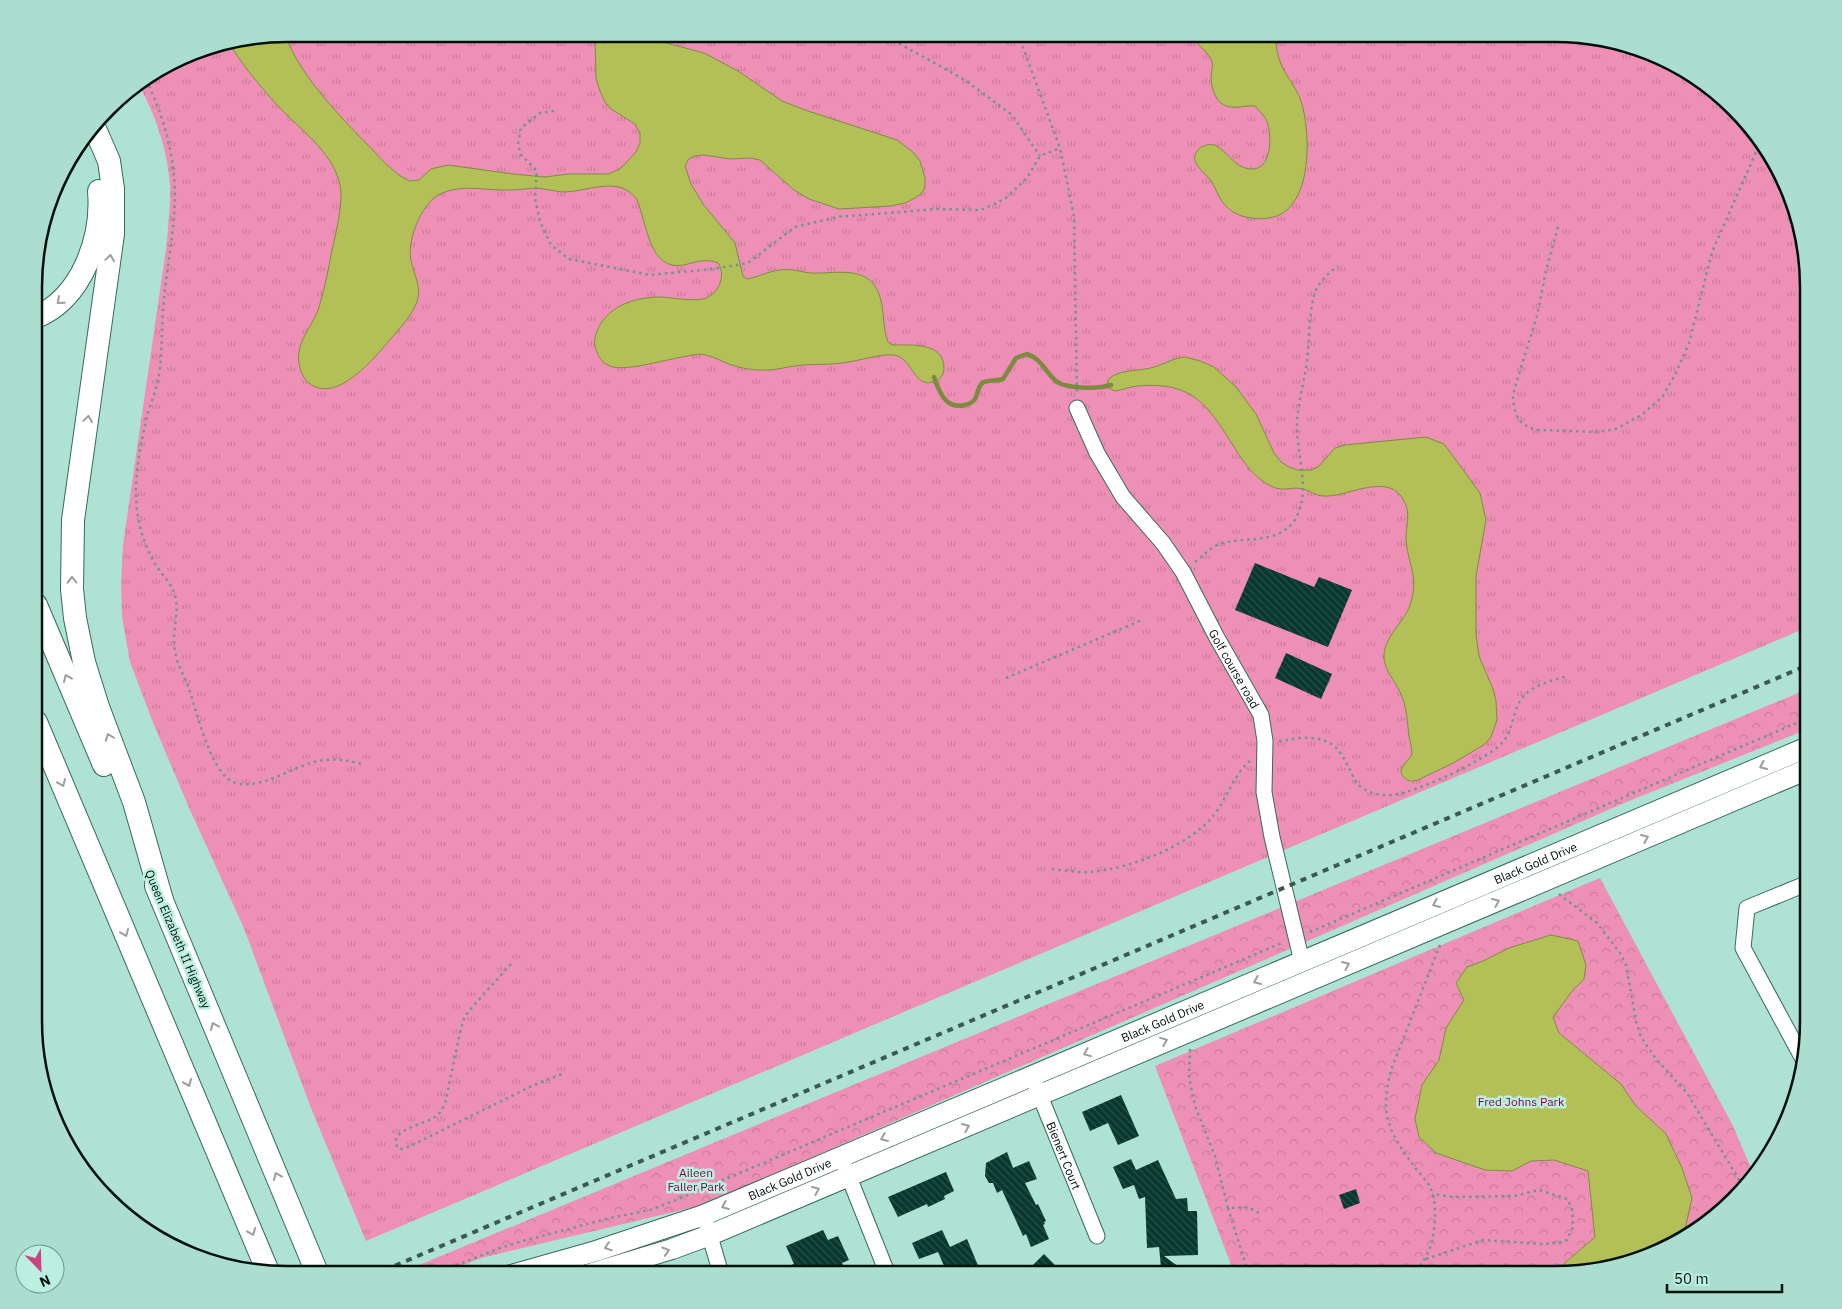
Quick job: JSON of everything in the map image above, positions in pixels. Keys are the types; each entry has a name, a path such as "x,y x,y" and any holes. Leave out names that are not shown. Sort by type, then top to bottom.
{"highway":[{"path":"97,133 109,161 113,189 113,234 73,520 72,582 75,618 84,662 98,707 134,802 162,900"},
{"path":"42,315 62,300 73,288 89,258 97,231 98,179 87,147"},
{"name":"Queen Elizabeth II Highway","path":"42,619 162,900 314,1266"},
{"path":"42,736 265,1265"}],"main road":[{"name":"Black Gold Drive","path":"543,1266 596,1251 704,1215 1800,750"},
{"name":"Black Gold Drive","path":"616,1266 710,1235 1040,1096 1118,1060 1800,772"}],"street":[{"name":"Golf course road","path":"1077,403 1097,453 1124,498 1163,543 1183,572 1216,636 1262,716 1265,741 1264,792 1272,837 1302,962"},
{"path":"1798,1049 1743,948 1747,908 1800,886"},
{"name":"Bienert Court","path":"1032,1076 1097,1236"},
{"path":"840,1156 884,1266"},
{"path":"704,1215 719,1266"}],"path":[{"path":"896,42 965,80 1012,115 1040,156"},
{"path":"1021,42 1060,148 1074,216 1077,403"},
{"path":"149,85 155,97 169,139 175,212 162,312 161,362 142,444 136,485 136,501 138,520 147,547 175,595 177,607 173,638 178,664 187,683 205,738 218,768 230,780 238,783 258,783 314,762 326,760 345,760 362,764"},
{"path":"554,111 540,113 521,128 518,144 521,155 537,171 535,198 540,222 551,245 569,259 650,275 748,263 795,227 838,217 937,209 981,210 1005,199 1027,178 1040,156 1060,148"},
{"path":"1558,228 1548,262 1538,316 1515,387 1514,408 1521,422 1529,428 1598,432 1616,429 1643,414 1663,396 1675,375 1689,343 1712,252 1757,150"},
{"path":"1183,572 1208,549 1234,541 1262,539 1276,535 1287,529 1295,520 1303,494 1297,429 1298,409 1306,368 1314,299 1317,288 1327,275 1338,266"},
{"path":"1006,678 1142,620"},
{"path":"1052,869 1082,872 1099,871 1154,855 1190,838 1215,814 1242,768 1267,750 1265,741 1303,738 1324,739 1336,747 1357,784 1362,789 1381,795 1393,795 1421,786 1492,752 1504,742 1524,695 1534,688 1568,676"},
{"path":"455,1266 519,1242 650,1210 667,1204 1296,938 1800,721"},
{"path":"1556,892 1597,923 1620,953 1626,965 1636,1021 1641,1037 1656,1059 1688,1093 1740,1182"},
{"path":"1419,1266 1429,1254 1435,1234 1435,1206 1430,1188 1404,1152 1389,1126 1386,1114 1387,1085 1391,1070 1442,939"},
{"path":"510,964 465,1016 447,1097 441,1112 435,1117 395,1137 396,1146 399,1149 404,1149 534,1085 562,1074"},
{"path":"1191,1045 1189,1078 1195,1106 1216,1156 1228,1208 1246,1266"},
{"path":"1425,1259 1483,1240 1544,1244 1562,1242 1567,1240 1574,1227 1572,1208 1567,1199 1539,1190 1514,1196 1452,1198 1432,1194"},
{"path":"1228,1208 1248,1208 1259,1214"}],"green space":[{"path":"287,42 1555,42 1602,47 1633,55 1677,75 1704,93 1728,114 1749,138 1767,165 1787,209 1795,240 1800,287 1800,630 366,1241 311,1108 243,926 190,810 130,662 122,617 123,545 167,242 170,198 169,171 151,109 142,90 179,68 209,55 240,47"},
{"name":"Aileen Faller Park","path":"1800,692 1800,732 1624,803 703,1205 481,1258 461,1266 417,1266"},
{"name":"Fred Johns Park","path":"1600,878 1732,1124 1751,1168 1716,1206 1677,1234 1633,1254 1602,1262 1571,1266 1232,1266 1155,1066"}],"shaded area":[{"path":"288,42 303,69 329,104 387,165 409,181 419,180 431,169 448,165 545,177 568,174 608,174 620,169 636,152 640,143 640,133 635,124 611,109 600,91 596,78 595,42 662,42 704,53 738,71 782,101 897,140 914,153 920,161 925,178 925,187 922,193 915,198 905,203 891,206 839,209 809,199 794,190 760,160 750,158 730,159 704,155 694,156 688,160 685,166 691,184 703,204 735,243 743,276 747,279 788,269 811,273 846,272 862,276 875,286 881,299 888,342 892,345 917,345 933,349 939,353 943,360 943,374 937,380 929,383 923,382 905,361 893,355 876,356 842,363 803,365 766,370 738,367 699,354 639,366 621,368 609,366 600,358 595,348 596,334 606,316 631,301 651,297 692,300 708,297 713,294 720,284 722,273 718,263 701,261 684,265 672,265 663,261 656,254 651,244 637,200 630,192 622,188 604,186 565,192 536,188 510,190 470,188 442,193 434,198 419,218 415,227 410,253 419,291 417,302 408,318 374,358 354,377 331,388 320,388 309,383 304,377 300,369 299,352 304,337 317,313 324,290 339,218 340,185 336,172 321,149 267,94 233,49"},
{"path":"1196,42 1276,42 1280,62 1301,101 1307,142 1307,158 1301,188 1295,200 1281,214 1274,217 1257,219 1248,218 1233,212 1222,201 1211,181 1196,163 1195,154 1200,148 1215,145 1240,166 1250,169 1257,168 1266,160 1270,146 1267,122 1255,106 1229,107 1220,102 1216,97 1211,83 1212,61"},
{"path":"1185,357 1214,367 1236,387 1256,414 1274,453 1281,462 1297,470 1311,470 1318,467 1335,448 1345,445 1426,437 1444,444 1480,493 1486,520 1476,576 1476,635 1479,656 1496,701 1497,720 1491,737 1485,744 1455,762 1418,780 1407,780 1401,772 1412,754 1406,713 1402,697 1388,672 1384,658 1387,643 1410,605 1414,586 1406,538 1407,510 1398,492 1380,486 1324,496 1299,488 1281,489 1273,487 1252,472 1208,409 1186,392 1157,386 1137,386 1115,391 1107,387 1108,380 1118,374 1148,369"},
{"path":"1551,935 1578,941 1586,965 1584,979 1573,990 1553,1017 1559,1033 1621,1084 1635,1105 1666,1134 1682,1168 1692,1198 1685,1229 1677,1234 1633,1254 1602,1262 1561,1266 1595,1237 1588,1171 1554,1160 1531,1161 1512,1171 1485,1170 1436,1153 1419,1137 1415,1119 1422,1085 1439,1060 1446,1028 1464,1000 1456,983 1467,967 1509,948"}],"building":[{"path":"1255,563 1314,587 1319,577 1352,590 1328,647 1235,610"},
{"path":"1286,653 1332,674 1321,699 1275,678"},
{"path":"1121,1095 1139,1136 1118,1145 1108,1123 1090,1131 1082,1112"},
{"path":"1007,1152 1013,1168 1029,1161 1037,1179 1025,1183 1046,1221 1043,1225 1049,1239 1031,1247 1026,1234 1023,1236 1002,1190 997,1193 993,1183 989,1183 985,1176 986,1163"},
{"path":"1131,1159 1136,1170 1158,1160 1176,1199 1187,1198 1188,1211 1197,1211 1198,1255 1164,1256 1178,1266 1161,1266 1159,1247 1147,1248 1145,1197 1139,1199 1134,1185 1123,1189 1113,1167"},
{"path":"946,1172 954,1191 944,1196 945,1199 928,1207 927,1204 898,1217 888,1197"},
{"path":"1356,1189 1360,1203 1344,1209 1339,1195"},
{"path":"823,1230 828,1240 838,1236 849,1260 842,1263 843,1266 791,1266 794,1264 786,1246"},
{"path":"942,1230 950,1247 967,1239 978,1266 944,1266 938,1252 919,1259 912,1243"},
{"path":"1044,1254 1056,1266 1032,1266"}],"waterway":[{"path":"934,377 944,398 953,405 958,406 973,401 982,383 1003,379 1016,358 1027,354 1040,362 1060,384 1082,388 1111,385"}],"railway":[{"path":"394,1266 1800,668"}]}
